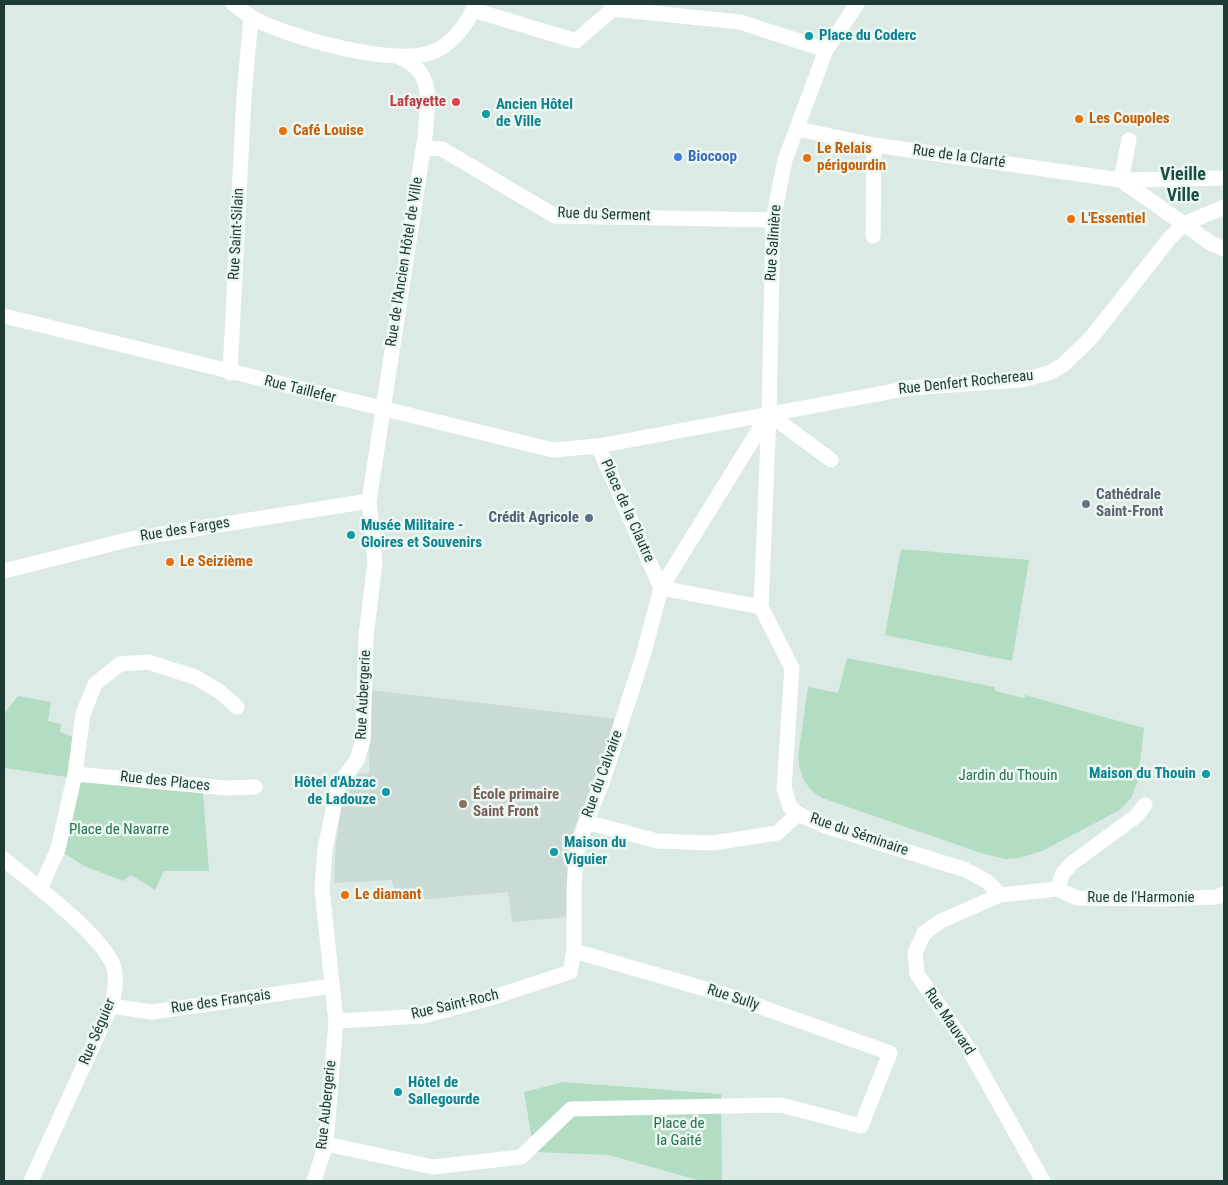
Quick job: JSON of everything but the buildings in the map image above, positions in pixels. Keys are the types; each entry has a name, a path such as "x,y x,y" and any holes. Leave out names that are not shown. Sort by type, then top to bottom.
{"street":[{"path":"233,4 251,17 280,30 332,46 396,56 417,56 432,52 448,42 461,29 474,7 576,41 614,6 740,22 826,50 857,4"},
{"name":"Rue Saint-Silain","path":"230,373 244,96 251,17"},
{"name":"Rue Salinière","path":"761,607 769,414 773,220 785,160 826,50"},
{"name":"Rue de l'Ancien Hôtel de Ville","path":"382,409 424,148 427,103 426,83 421,71 412,62 396,56"},
{"name":"Rue de la Clarté","path":"797,129 874,145 1121,180 1224,178"},
{"path":"1128,140 1121,180 1212,244 1224,249"},
{"path":"873,236 874,145"},
{"name":"Rue du Serment","path":"424,148 442,149 554,216 773,220"},
{"path":"1184,224 1224,207"},
{"name":"Rue Denfert Rochereau","path":"832,402 910,388 1020,380 1049,373 1063,365 1091,338 1163,246 1184,224"},
{"name":"Rue Taillefer","path":"4,316 230,373 553,450 598,446"},
{"name":"Place de la Clautre","path":"661,588 598,446 832,402"},
{"name":"Rue Aubergerie","path":"314,1181 326,1144 336,1021 322,889 329,820 338,786 357,760 363,740 366,636 375,563 369,501 382,409"},
{"path":"769,414 831,460"},
{"name":"Rue du Calvaire","path":"570,972 574,951 576,860 586,822 605,774 643,656 661,588 769,414"},
{"name":"Rue des Farges","path":"4,571 131,539 369,501"},
{"path":"661,588 761,607"},
{"name":"Rue du Séminaire","path":"761,607 792,668 784,788 790,807 798,814 826,826 966,870 988,882 1000,896"},
{"path":"40,889 58,849 75,776 83,714 96,684 120,664 148,662 194,677 219,690 237,707"},
{"name":"Rue des Places","path":"75,776 227,788 255,787"},
{"path":"1057,889 1063,873 1072,863 1129,822 1145,806"},
{"path":"586,822 657,841 713,843 777,833 798,814"},
{"name":"Rue Séguier","path":"4,859 90,933 113,965 116,987 111,1006 31,1181"},
{"name":"Rue de l'Harmonie","path":"1000,896 1057,889 1077,898 1166,899 1224,894"},
{"name":"Rue Mauvard","path":"1000,896 941,921 924,933 916,953 918,974 967,1046 1043,1181"},
{"name":"Rue Sully","path":"326,1144 433,1166 521,1157 571,1109 781,1105 861,1126 890,1053 733,997 574,951"},
{"name":"Rue Saint-Roch","path":"336,1021 423,1016 491,998 570,972"},
{"name":"Rue des Français","path":"111,1006 152,1012 332,986"}],"shaded area":[{"name":"École primaire Saint Front","path":"370,690 617,719 570,840 567,859 568,917 512,922 508,892 396,902 392,880 334,883 336,842 344,790 359,774 369,773"}],"green space":[{"path":"901,549 1029,560 1012,661 885,635"},
{"name":"Jardin du Thouin","path":"847,658 995,687 995,691 1024,698 1025,695 1144,728 1138,781 1131,798 1120,810 1042,851 1019,858 1005,859 981,853 822,798 805,781 800,770 798,757 808,687 838,693"},
{"path":"18,696 51,702 48,721 61,724 60,732 76,738 67,777 4,768 4,714"},
{"name":"Place de Navarre","path":"74,779 203,793 209,871 164,871 155,890 131,875 123,881 84,866 58,849"},
{"name":"Place de la Gaité","path":"564,1082 721,1094 722,1181 701,1181 609,1155 534,1152 524,1092"}],"place":[{"name":"Place du Coderc","path":"809,36"},
{"name":"Lafayette","path":"456,102"},
{"name":"Ancien Hôtel de Ville","path":"486,114"},
{"name":"Les Coupoles","path":"1079,119"},
{"name":"Café Louise","path":"283,131"},
{"name":"Biocoop","path":"678,157"},
{"name":"Le Relais périgourdin","path":"807,158"},
{"name":"L'Essentiel","path":"1071,219"},
{"name":"Cathédrale Saint-Front","path":"1086,504"},
{"name":"Crédit Agricole","path":"589,518"},
{"name":"Musée Militaire - Gloires et Souvenirs","path":"351,535"},
{"name":"Le Seizième","path":"170,562"},
{"name":"Maison du Thouin","path":"1206,774"},
{"name":"Hôtel d'Abzac de Ladouze","path":"386,792"},
{"name":"École primaire Saint Front","path":"463,804"},
{"name":"Maison du Viguier","path":"554,852"},
{"name":"Le diamant","path":"345,895"},
{"name":"Hôtel de Sallegourde","path":"398,1092"}],"district":[{"name":"Vieille Ville","path":"1183,185"}]}
